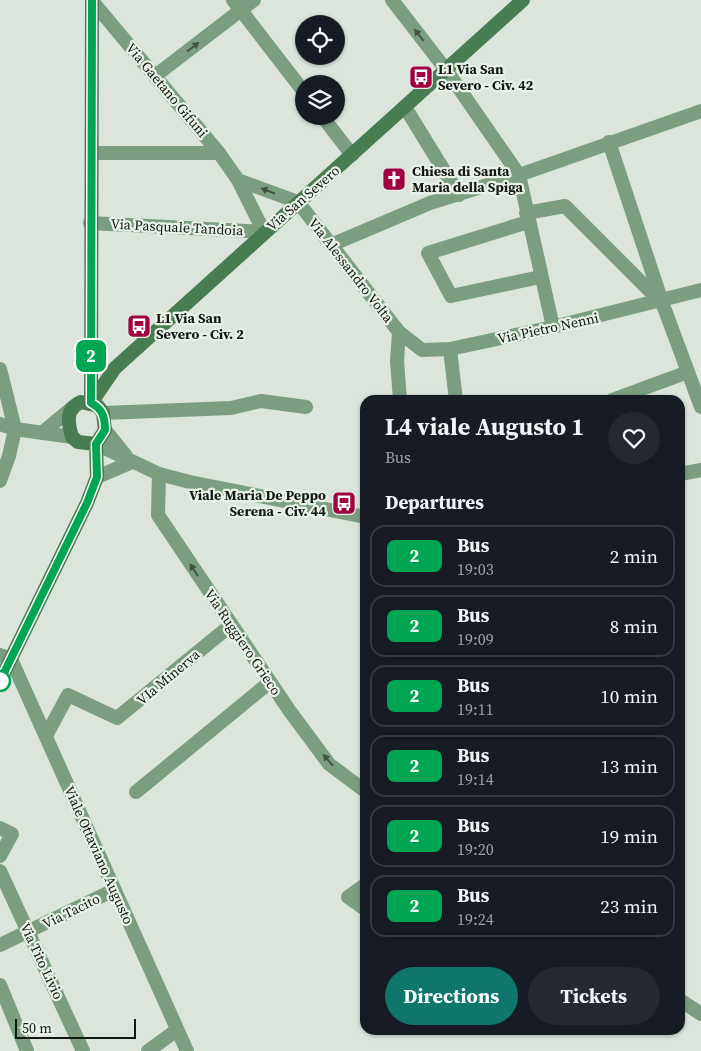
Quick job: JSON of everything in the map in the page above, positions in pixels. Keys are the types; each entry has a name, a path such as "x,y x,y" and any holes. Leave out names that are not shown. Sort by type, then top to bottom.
{"main road":[{"name":"Via San Severo","path":"91,403 115,368 523,0"},
{"path":"91,403 90,223 93,1"},
{"path":"0,682 5,657 87,503 97,477 96,444 105,430 103,413 98,406 81,402 72,408 68,416 72,437 78,442 96,444"}],"street":[{"path":"154,76 237,5 254,0"},
{"path":"392,0 447,70 519,175 540,277 553,327"},
{"name":"Via Gaetano Gifuni","path":"93,1 219,153 238,180 264,232"},
{"path":"237,5 295,80"},
{"path":"405,107 458,195"},
{"path":"331,245 430,202 519,175 609,142 698,114"},
{"path":"329,125 352,155"},
{"path":"609,142 662,302 701,407"},
{"path":"92,153 219,153"},
{"path":"238,180 298,202"},
{"name":"Via Alessandro Volta","path":"298,202 399,332 397,361 400,395"},
{"path":"540,277 451,296 428,253 527,217 565,206 662,302"},
{"name":"Via Pasquale Tandoia","path":"90,223 264,232"},
{"name":"Via Pietro Nenni","path":"399,332 422,350 450,349 662,302 701,290"},
{"path":"450,349 455,395"},
{"path":"0,369 15,429 9,456 0,481"},
{"path":"626,395 688,372"},
{"path":"103,413 230,408 262,401 306,407"},
{"path":"42,433 72,408"},
{"path":"0,424 15,429 72,437"},
{"path":"105,430 132,462"},
{"path":"96,444 159,474 360,516"},
{"path":"97,477 132,462"},
{"path":"685,473 701,470"},
{"name":"Via Ruggiero Grieco","path":"159,474 158,515 270,682 329,764 360,787"},
{"name":"VIa Minerva","path":"46,736 68,694 118,718 231,625"},
{"name":"Viale Ottaviano Augusto","path":"5,657 46,736 187,1051"},
{"path":"136,792 270,682"},
{"path":"0,828 12,834 0,856"},
{"name":"Via Tito Livio","path":"0,870 83,1051"},
{"path":"360,888 348,897 360,905"},
{"name":"Via Tacito","path":"0,945 114,890"},
{"path":"0,985 27,1051"},
{"path":"685,1003 701,1014"},
{"path":"148,1051 178,1030"}],"bus line":[{"name":"2","path":"0,681 87,503 97,477 96,444 105,430 103,413 98,406 91,403 92,0"}],"place":[{"name":"L1 Via San Severo - Civ. 42","path":"421,77"},
{"name":"Chiesa di Santa Maria della Spiga","path":"394,179"},
{"name":"L1 Via San Severo - Civ. 2","path":"139,326"},
{"name":"Viale Maria De Peppo Serena - Civ. 44","path":"344,503"}]}
